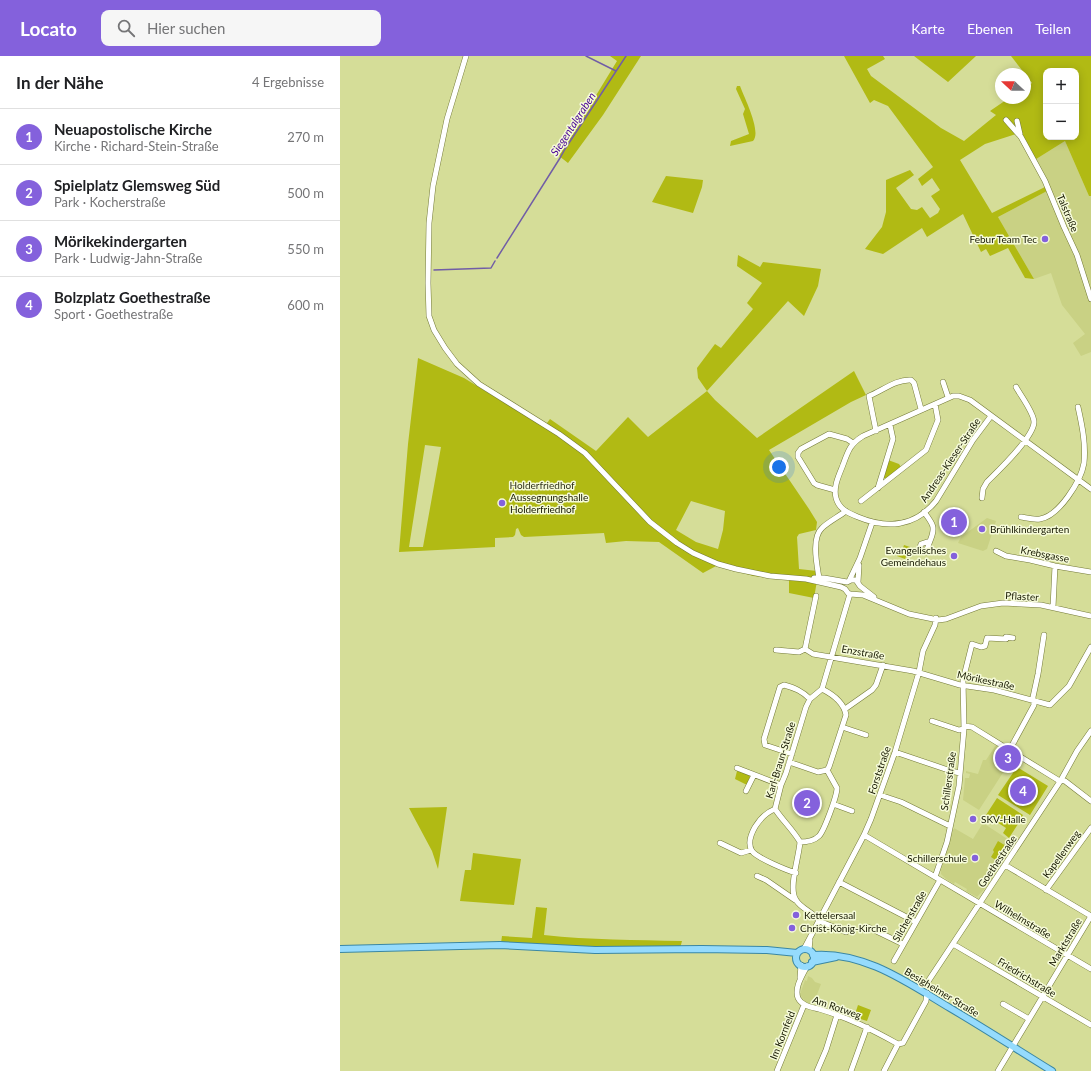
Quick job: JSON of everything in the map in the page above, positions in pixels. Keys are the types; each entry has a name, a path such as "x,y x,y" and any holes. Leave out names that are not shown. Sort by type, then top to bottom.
{"main road":[{"path":"340,949 507,945 595,950 708,949 779,951 797,956 808,951 807,964"},
{"name":"Besigheimer Straße","path":"808,951 859,960 877,966 927,994 1052,1071"},
{"path":"797,956 798,963 807,964 837,956"}],"street":[{"path":"466,56 447,119 433,186 430,210 429,307 432,325 437,336 457,364 471,378 503,400 576,445 650,522 677,543 699,555 736,569 759,575 806,579 845,589 848,593 863,595 881,602"},
{"name":"Talstraße","path":"1006,120 1021,137 1045,181 1064,228 1077,255 1091,300"},
{"name":"Talstraße","path":"1017,121 1021,137"},
{"path":"876,431 869,396 875,393 900,382 911,380 914,383 921,409"},
{"path":"819,578 816,547 818,533 822,527 846,512 839,505 835,490 842,467 853,443 863,436 890,426 921,409 948,397 944,382"},
{"path":"982,498 982,489 987,482 1025,441 1033,429 1034,423 1031,413 1016,387"},
{"name":"Andreas-Kieser-Straße","path":"846,512 872,523 901,523 924,512 936,501 973,440 991,416 965,397 948,397"},
{"path":"861,501 926,450 938,420 935,404"},
{"path":"1021,516 1041,519 1049,515 1065,500 1078,480 1084,463 1084,431 1078,407"},
{"path":"991,416 1091,489"},
{"path":"877,489 893,439 890,426"},
{"path":"835,490 814,483 798,457 798,453 802,449 829,434 847,439 853,443"},
{"path":"924,512 932,523 934,529 930,541"},
{"path":"845,589 860,558 872,523"},
{"name":"Krebsgasse","path":"996,551 1006,556 1091,572"},
{"path":"827,770 846,715 845,709 833,696 822,689 853,594 860,588 858,574 860,558"},
{"path":"1053,607 1055,566"},
{"path":"806,579 819,578 848,581 854,580 881,602"},
{"path":"805,649 816,596"},
{"name":"Pflaster","path":"881,602 909,614 936,619 952,616 990,604 1022,604 1053,607 1091,616"},
{"path":"1084,614 1091,613"},
{"name":"Forststraße","path":"808,951 810,937 864,835 880,795 895,752 919,672 923,651 935,625 936,619"},
{"path":"1009,751 1034,705 1033,697 1044,635"},
{"name":"Schillerstraße","path":"938,878 959,786 964,729 963,685 972,644 981,647 984,646 987,638 1013,638"},
{"name":"Mörikestraße","path":"919,672 963,685 994,690 1050,705 1069,686 1091,647"},
{"name":"Enzstraße","path":"776,650 798,652 805,649 813,654 832,656 919,672"},
{"path":"845,709 872,690 876,685 883,665"},
{"path":"792,754 765,744 764,739 780,687 784,685 795,688 802,691 810,699"},
{"name":"Karl-Braun-Straße","path":"800,842 794,831 781,818 776,809 781,785 790,762 806,707 810,699 822,689"},
{"path":"932,720 959,730 972,727 1058,780 1062,780 1071,785 1091,801"},
{"path":"842,727 866,735"},
{"name":"Goethestraße","path":"929,980 1062,780 1077,751 1091,731"},
{"path":"895,752 960,773"},
{"path":"790,762 818,772 827,770"},
{"path":"737,768 781,785"},
{"path":"795,900 792,891 800,842 815,839 820,836 838,788 827,770"},
{"path":"746,791 754,775"},
{"path":"880,795 901,802 950,826"},
{"path":"833,804 852,811"},
{"path":"776,809 770,811 756,826 750,839 751,850 756,855 796,873"},
{"name":"Kapellenweg","path":"1046,890 1091,828"},
{"name":"Wilhelmstraße","path":"864,835 1091,969"},
{"path":"720,843 741,853 751,850"},
{"path":"1005,865 1091,916"},
{"path":"757,876 766,880 795,900 800,906 819,921 846,932"},
{"name":"Silcherstraße","path":"894,960 916,922 938,878"},
{"path":"839,882 916,922"},
{"name":"Marktstraße","path":"998,1071 1091,916"},
{"path":"868,927 903,944"},
{"name":"Friedrichstraße","path":"953,944 1091,1025"},
{"name":"Am Rotweg","path":"807,964 797,990 797,995 804,1005 837,1015 867,1027 898,1044"},
{"path":"884,1071 898,1044 903,1043 926,1001 927,994"},
{"path":"1003,1004 1029,1019"},
{"name":"Im Kornfeld","path":"777,1071 804,1005"},
{"path":"817,1071 826,1050 837,1015"},
{"name":"Am Rotweg","path":"851,1071 867,1027"}],"shaded area":[{"path":"1065,141 1089,196 1091,196 1091,352 1081,356 1073,343 1085,334 1062,305 1051,273 1034,279 998,217 1047,191 1033,161"},
{"name":"Brühlkindergarten","path":"987,518 996,521 987,549 983,551 958,543 961,537"},
{"path":"996,745 1013,757 979,810 963,800 965,778 969,778 970,774 966,773 966,771 978,774 983,760 986,760"},
{"name":"Schillerschule","path":"983,823 1015,844 988,885 977,897 966,891 967,889 955,882 954,884 946,879 941,874 941,870 954,828 973,839"},
{"path":"808,976 815,982 821,984 813,1005 805,1002 800,994"}],"green space":[{"path":"610,56 641,56 603,115 568,163 559,156 617,61"},
{"path":"844,56 883,56 885,59 867,69 871,76 941,128 964,141 996,115 990,111 1000,104 1031,104 1031,68 1020,68 1011,56 1091,56 1091,196 1089,196 1065,141 1033,161 1016,134 985,144 960,160 992,213 1045,187 1047,191 998,217 1034,279 1025,278 1008,248 990,256 986,249 981,252 963,214 927,237 922,228 883,254 865,249 882,227 886,212 886,180 910,170 914,175 896,188 911,209 917,210 922,207 930,218 938,213 940,209 931,196 940,190 932,178 922,186 918,179 933,167 888,106 874,100 870,103"},
{"path":"914,56 976,56 948,82"},
{"path":"737,86 740,86 751,114 754,123 755,137 753,141 730,146 731,141 749,134 743,114 745,109 736,89"},
{"path":"666,176 703,180 693,213 652,202"},
{"path":"738,255 760,267 763,262 821,269 818,286 804,316 788,301 707,391 698,378 697,368 715,344 721,348 753,309 747,303 762,283 737,266"},
{"name":"Holderfriedhof","path":"418,358 464,378 544,427 550,419 596,451 628,417 648,437 707,391 757,438 854,371 866,395 851,402 769,450 817,522 816,530 799,534 797,537 799,569 817,571 818,575 814,598 789,593 789,580 753,576 718,565 703,573 659,542 626,541 606,543 604,533 524,537 521,535 518,528 516,529 513,537 495,538 495,547 399,552 408,444","holes":["425,445 441,447 423,547 409,547","691,501 725,511 723,530 718,549 696,542 676,530"]},
{"path":"888,460 899,464 901,467 887,479 882,476"},
{"path":"904,545 910,547 905,559 897,556 899,550 903,548"},
{"path":"1002,749 1013,757 1004,771 1000,769 1006,755 1000,752"},
{"path":"1017,767 1048,786 1030,815 998,795"},
{"path":"737,771 750,775 747,785 735,779"},
{"path":"803,795 816,799 812,811 798,806"},
{"path":"997,798 1023,815 1022,817 1027,821 1025,824 1020,821 1009,838 1003,833 1006,828 986,815"},
{"path":"447,807 438,869 432,851 409,808"},
{"path":"998,841 1006,846 997,861 991,857"},
{"path":"473,853 521,859 514,905 460,901 465,870 471,870"},
{"path":"536,907 547,908 544,935 596,939 682,941 679,952 501,943 502,936 532,938"},
{"path":"858,1005 871,1010 867,1021 854,1017"}],"waterway":[{"path":"586,56 616,71"},
{"name":"Siegentalgraben","path":"497,258 565,149 626,56"},
{"path":"434,270 491,268 495,261"}],"place":[{"name":"Febur Team Tec","path":"1045,239"},
{"name":"Aussegnungshalle Holderfriedhof","path":"502,503"},
{"name":"Neuapostolische Kirche","path":"954,522"},
{"name":"Brühlkindergarten","path":"982,529"},
{"name":"Evangelisches Gemeindehaus","path":"954,556"},
{"name":"Mörikekindergarten","path":"1008,758"},
{"name":"Bolzplatz Goethestraße","path":"1023,791"},
{"name":"Spielplatz Glemsweg Süd","path":"807,803"},
{"name":"SKV-Halle","path":"973,819"},
{"name":"Schillerschule","path":"975,858"},
{"name":"Kettelersaal","path":"796,915"},
{"name":"Christ-König-Kirche","path":"792,928"}]}
